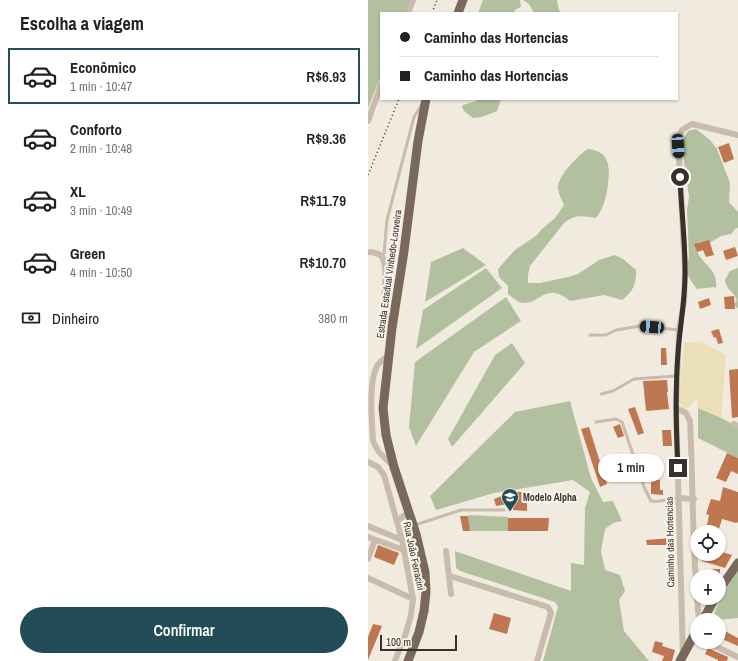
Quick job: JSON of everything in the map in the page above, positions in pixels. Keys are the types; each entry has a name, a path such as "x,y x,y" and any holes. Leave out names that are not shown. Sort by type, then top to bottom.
{"main road":[{"path":"458,12 464,0"},
{"name":"Estrada Estadual Vinhedo-Louveira","path":"408,661 422,622 426,592 423,561 414,526 394,467 386,435 383,408 388,356 404,252 418,141 426,100"},
{"path":"726,580 738,563"},
{"path":"681,658 690,644"}],"street":[{"path":"408,12 413,0"},
{"path":"368,121 380,88"},
{"name":"Caminho das Hortencias","path":"681,658 676,376 679,330 684,302 685,269 678,139 682,130 692,124 738,135"},
{"path":"368,252 380,255 382,258 385,269 384,312 392,328"},
{"path":"388,356 373,372 370,399 374,441 376,447 394,467"},
{"path":"676,408 686,413 690,421 694,499 695,569"},
{"name":"Rua João Ferracini","path":"368,462 378,467 384,475 402,540 413,599 412,616 395,661"},
{"path":"679,498 694,499"},
{"path":"397,521 409,512"},
{"path":"368,526 402,540"},
{"path":"368,537 404,550"},
{"path":"368,559 375,540"},
{"path":"446,551 451,594"},
{"path":"450,576 548,607 551,613 537,661"},
{"path":"368,578 413,599"},
{"path":"719,649 735,658"}],"lane":[{"path":"382,258 384,253 389,209 414,117 425,100"},
{"path":"590,335 606,335 624,328 640,326 679,330"},
{"path":"601,394 613,391 634,379 676,376"},
{"path":"596,422 616,419 622,422 644,486 651,501 654,502 679,498"},
{"path":"414,526 461,510 504,510"}],"green space":[{"path":"368,0 411,0 406,12 380,12 380,78 368,108"},
{"path":"483,0 520,0 521,7 515,10 514,12 478,12"},
{"path":"523,0 557,0 559,10 561,12 533,12 529,4"},
{"path":"501,100 497,111 482,117 473,118 464,111 462,107 463,105 476,101"},
{"path":"696,129 710,140 717,149 730,183 729,202 738,212 738,228 736,228 731,234 721,236 708,244 705,241 699,242 695,246 698,253 711,269 715,277 716,288 697,289 686,272 689,257 687,210 689,197 682,147 684,138 688,131"},
{"path":"588,149 601,153 607,161 609,172 608,185 603,206 596,218 579,216 564,223 530,266 528,283 540,283 578,274 599,260 615,255 623,259 636,270 634,287 622,300 604,295 570,301 562,295 549,293 529,302 522,303 508,294 508,286 499,277 498,269 515,250 537,235 555,218 564,205 558,189 560,179 574,161"},
{"path":"463,248 486,265 425,302 431,262"},
{"path":"486,268 502,288 416,349 423,310"},
{"path":"738,268 738,308 733,305 737,301 735,296 727,287 725,280 730,271"},
{"path":"506,297 521,321 474,352 416,446 409,427 415,362"},
{"path":"512,343 525,363 452,447 448,439 495,355"},
{"path":"570,401 591,478 603,502 613,501 622,521 613,523 605,529 601,551 605,570 620,575 625,591 619,600 624,631 649,661 543,661 558,607 555,602 460,571 456,568 455,551 571,591 571,563 584,565 585,508 590,492 573,480 494,493 436,510 430,496 515,412"},
{"path":"698,408 716,415 738,427 738,458 698,438"},
{"path":"469,515 508,517 508,531 470,531"},
{"path":"738,571 738,618 726,619 726,613 715,613 718,605 726,605 727,587"}],"sand":[{"path":"700,341 726,355 721,418 698,408 698,401 694,400 690,406 685,409 679,402 684,343"}],"building":[{"path":"729,143 734,159 724,163 718,147"},
{"path":"709,240 714,255 706,257 703,250 697,252 694,244"},
{"path":"735,247 738,256 726,260 723,251"},
{"path":"734,296 735,309 725,309 724,297"},
{"path":"709,298 711,305 700,309 698,302"},
{"path":"719,329 723,343 718,344 716,337 714,338 711,331"},
{"path":"661,348 666,348 667,365 661,365"},
{"path":"738,369 738,417 732,418 729,370"},
{"path":"667,380 669,409 646,411 643,381"},
{"path":"635,407 644,433 638,435 628,409"},
{"path":"620,424 624,436 618,438 613,427"},
{"path":"589,427 607,484 600,487 581,429"},
{"path":"662,430 671,430 672,446 663,446"},
{"path":"727,453 738,458 738,474 731,471 726,482 716,478"},
{"path":"651,479 660,480 660,490 663,490 663,495 651,494"},
{"path":"723,487 738,492 738,523 722,519 720,525 707,525 709,515 706,514 711,499 720,501"},
{"path":"512,492 527,492 527,511 513,510 512,503 496,506 494,499"},
{"path":"460,516 468,516 470,531 463,531"},
{"path":"508,518 549,518 548,531 508,531"},
{"path":"672,538 673,545 647,545 646,540"},
{"path":"378,545 399,553 394,565 374,557"},
{"path":"726,553 732,555 725,568 702,561 726,561"},
{"path":"494,613 511,618 507,634 489,629"},
{"path":"373,624 382,626 368,660 368,637"},
{"path":"726,632 738,638 738,646 726,641"},
{"path":"655,641 663,643 662,646 675,650 672,661 662,661 664,656 652,652"},
{"path":"708,649 710,649 728,657 727,661 718,661 705,654"}],"railway":[{"path":"432,12 437,0"},
{"path":"368,175 399,100"}],"place":[{"name":"Modelo Alpha","path":"510,512"}],"route":[{"path":"678,468 676,376 679,330 684,302 685,269 680,177"}]}
